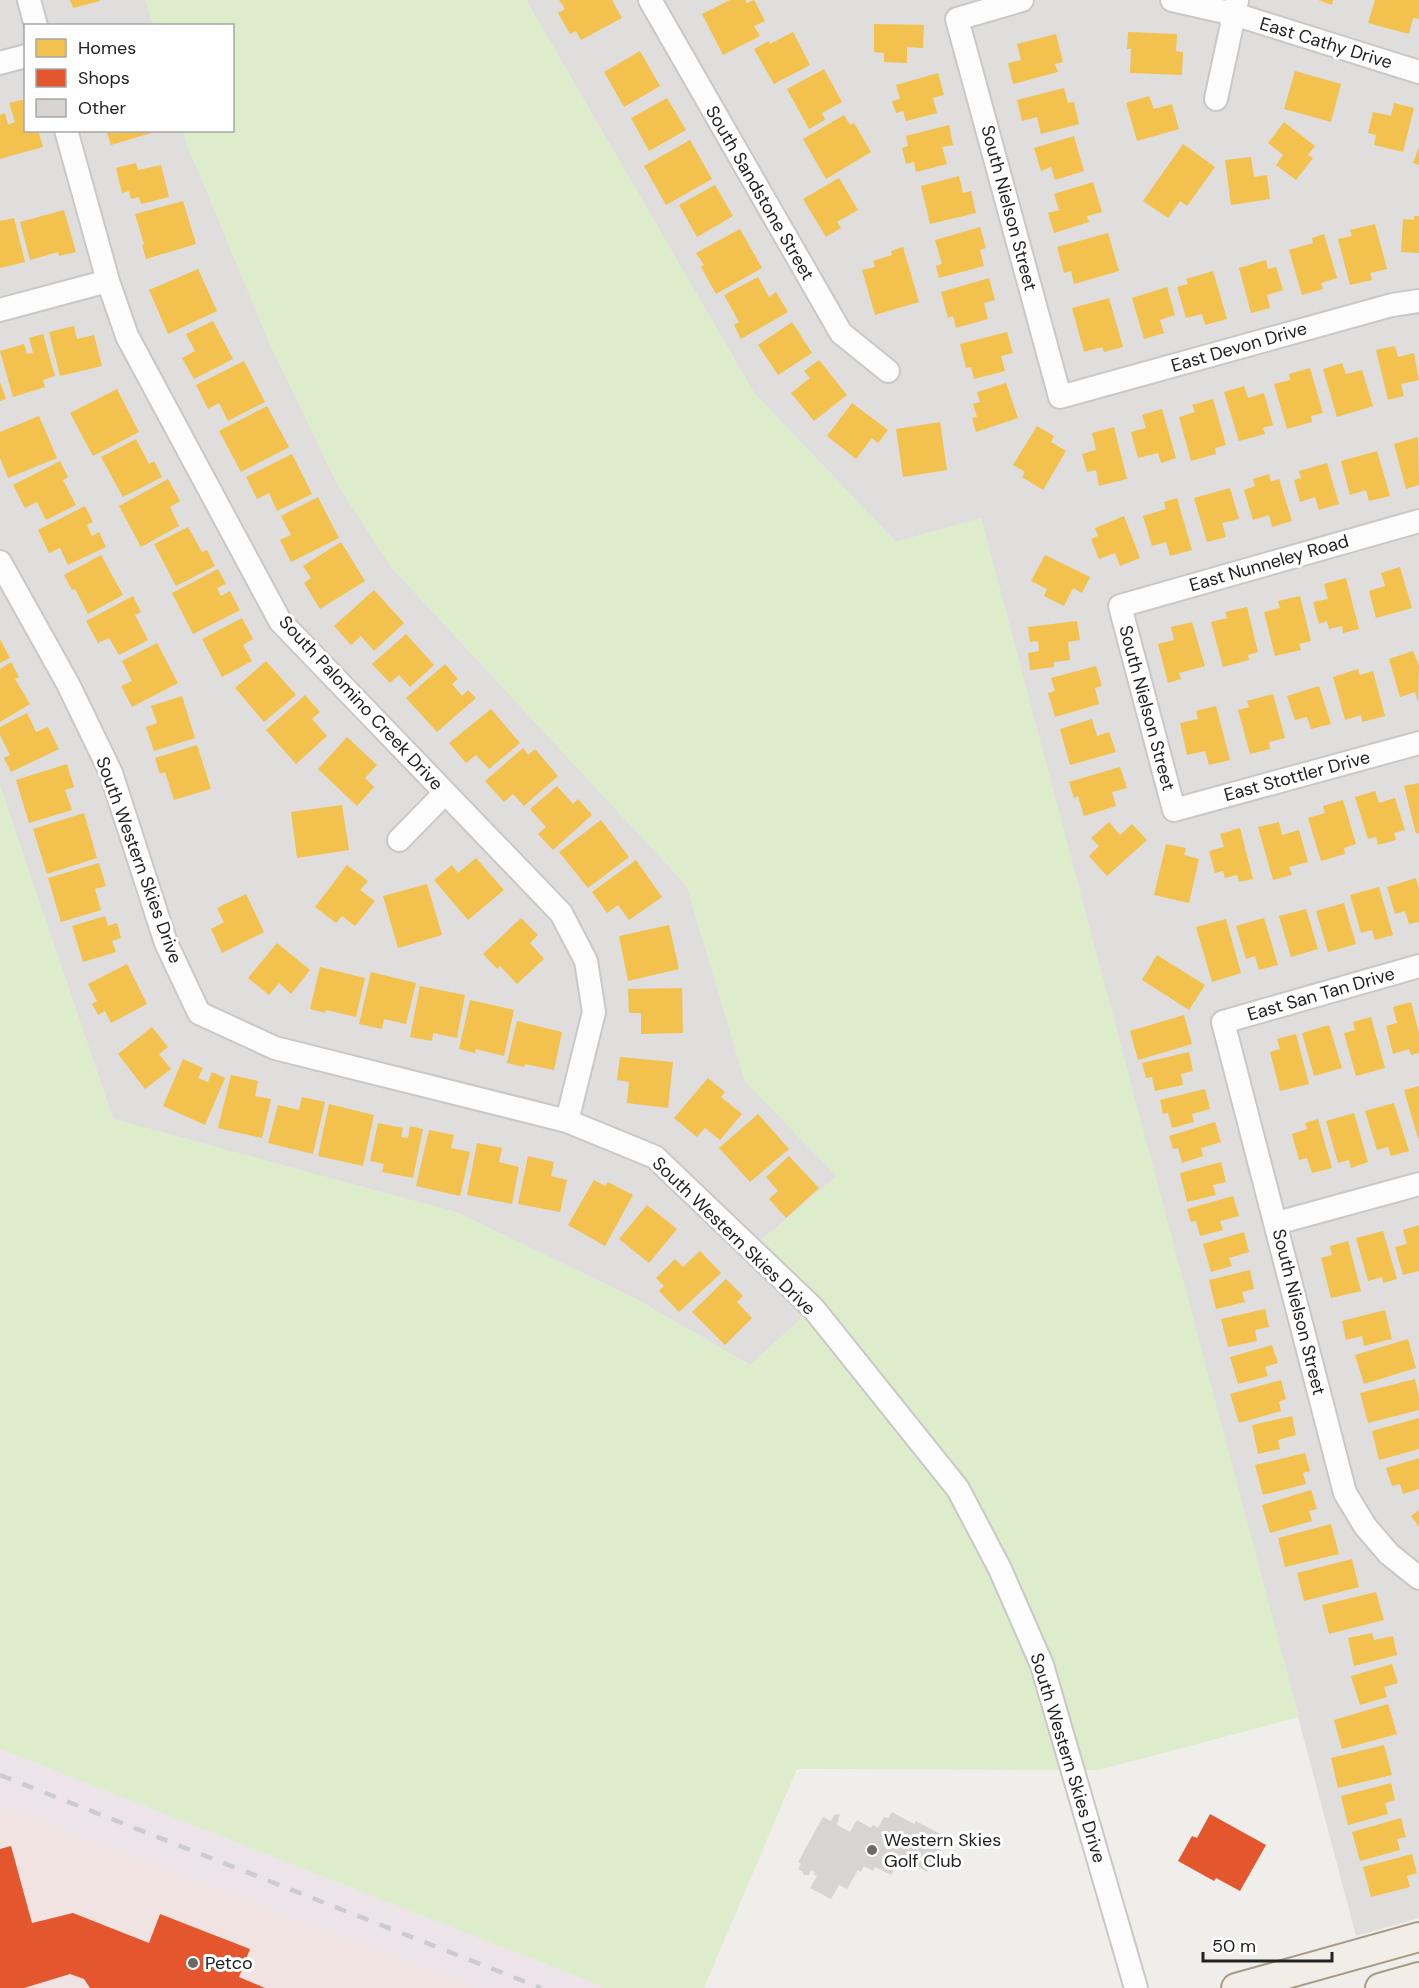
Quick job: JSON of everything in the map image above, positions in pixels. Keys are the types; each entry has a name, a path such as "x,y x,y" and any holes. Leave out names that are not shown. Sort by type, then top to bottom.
{"main road":[{"path":"1236,1988 1419,1937"},
{"path":"1380,1988 1419,1977"}],"street":[{"path":"29,0 35,24"},
{"name":"South Sandstone Street","path":"650,0 841,333 888,371"},
{"name":"South Nielson Street","path":"1022,0 957,19 1060,397"},
{"name":"East Cathy Drive","path":"1172,0 1235,7 1419,72"},
{"name":"East Cathy Drive","path":"1216,99 1235,7"},
{"path":"0,63 24,57"},
{"name":"South Palomino Creek Drive","path":"67,132 108,281 127,336 280,621 561,913 586,961 594,1012 567,1121"},
{"path":"0,310 108,281"},
{"name":"East Devon Drive","path":"1060,397 1392,305 1419,301"},
{"name":"East Nunneley Road","path":"1120,606 1419,521"},
{"name":"South Western Skies Drive","path":"0,562 68,684 111,773 166,943 199,1013 275,1048 567,1121 655,1157 813,1308 958,1489 1000,1569 1042,1665 1136,1988"},
{"name":"South Nielson Street","path":"1120,606 1174,810"},
{"name":"East Stottler Drive","path":"1174,810 1419,743"},
{"path":"399,840 445,793"},
{"name":"East San Tan Drive","path":"1223,1022 1419,966"},
{"name":"South Nielson Street","path":"1223,1022 1277,1223 1345,1493 1365,1526 1389,1554 1419,1578"},
{"path":"1277,1223 1419,1184"}],"shaded area":[{"path":"0,0 146,0 153,24 24,24 24,132 183,132 270,344 338,485 392,568 687,886 745,1081 837,1176 751,1249 813,1308 750,1365 636,1299 458,1213 113,1119 0,786"},
{"path":"526,0 1419,0 1419,1918 1356,1936 981,518 896,542 754,393"},
{"path":"0,1749 606,1988 472,1988 0,1807"},
{"path":"0,1807 472,1988 0,1988"}],"green space":[{"path":"146,0 526,0 754,393 896,542 981,518 1299,1717 1099,1770 797,1769 704,1988 606,1988 0,1749 0,786 113,1119 458,1213 636,1299 750,1365 812,1309 751,1250 836,1176 745,1081 687,886 392,568 338,485 270,344 183,132 234,132 234,24 153,24"}],"building: Homes":[{"path":"70,0 100,0 100,1 73,8"},
{"path":"559,0 612,0 622,18 581,40 576,31 570,34 558,13 565,9"},
{"path":"730,0 745,0 747,3 754,0 765,21 754,26 760,36 723,55 702,14"},
{"path":"1318,0 1333,0 1332,5"},
{"path":"1375,0 1419,0 1419,19 1413,18 1409,34 1368,23"},
{"path":"874,24 924,25 923,48 907,47 907,63 884,62 884,53 874,52"},
{"path":"793,32 810,65 774,84 754,49 769,41 770,44"},
{"path":"1128,32 1177,34 1176,51 1183,52 1182,75 1130,73 1131,49 1127,49"},
{"path":"1056,34 1063,62 1055,64 1058,72 1013,84 1008,63 1021,60 1017,44"},
{"path":"640,51 660,86 624,107 604,72"},
{"path":"824,69 842,102 822,113 825,120 809,129 787,89"},
{"path":"1295,71 1341,84 1331,122 1284,109"},
{"path":"938,73 944,95 933,98 937,113 906,121 903,111 896,113 892,101 900,99 896,85"},
{"path":"1064,88 1068,103 1074,102 1079,124 1041,134 1037,117 1022,121 1017,100"},
{"path":"1149,96 1154,109 1172,104 1179,129 1137,141 1126,103"},
{"path":"667,98 686,130 649,151 631,118"},
{"path":"24,99 24,132 39,132 43,147 0,159 0,115 5,113 8,125 15,122 9,103"},
{"path":"1394,103 1414,108 1403,152 1374,145 1376,135 1368,133 1373,112 1391,116"},
{"path":"844,115 850,125 854,123 871,152 826,179 803,139"},
{"path":"1284,122 1315,146 1308,155 1313,158 1296,180 1276,165 1283,155 1268,143"},
{"path":"949,125 953,145 942,147 947,164 916,172 914,162 906,164 902,148 908,146 906,136"},
{"path":"107,132 155,132 111,145"},
{"path":"1074,136 1084,171 1055,180 1051,167 1041,171 1034,148"},
{"path":"690,140 712,179 666,205 644,166"},
{"path":"1183,144 1215,167 1187,206 1180,201 1168,218 1143,201"},
{"path":"1419,147 1419,165 1413,163"},
{"path":"1251,157 1254,177 1267,175 1270,199 1231,205 1225,160"},
{"path":"136,163 138,170 161,165 169,197 141,204 139,197 131,199 129,191 122,193 116,168"},
{"path":"959,176 963,193 971,191 976,213 930,224 921,186"},
{"path":"839,178 858,210 837,222 841,228 826,237 803,199"},
{"path":"1093,182 1102,212 1087,216 1089,222 1054,233 1048,213 1059,210 1054,194"},
{"path":"715,185 733,216 697,237 679,205"},
{"path":"183,201 196,244 146,259 135,214"},
{"path":"64,210 76,252 59,256 58,252 30,260 20,222"},
{"path":"1414,216 1419,216 1419,253 1401,252 1403,219 1414,220"},
{"path":"14,218 25,262 0,268 0,221"},
{"path":"1375,224 1387,269 1370,273 1372,280 1350,285 1338,239 1352,236 1350,230"},
{"path":"980,227 986,248 980,250 984,266 939,278 936,266 942,264 935,240"},
{"path":"740,229 762,268 716,294 701,267 704,265 696,253"},
{"path":"1108,233 1119,271 1074,284 1071,271 1064,273 1057,247"},
{"path":"1324,234 1337,278 1321,283 1323,289 1302,295 1289,250 1313,243 1312,238"},
{"path":"903,247 919,302 875,315 862,270 875,267 873,261 892,255 891,251"},
{"path":"1266,260 1268,269 1276,267 1283,290 1267,295 1270,308 1251,313 1239,268"},
{"path":"198,269 217,311 168,334 149,290"},
{"path":"1213,271 1227,319 1205,325 1202,314 1186,318 1177,287 1188,284 1186,279"},
{"path":"758,277 769,297 776,292 788,312 741,339 734,325 739,322 724,295"},
{"path":"989,278 995,300 984,303 988,319 956,328 953,316 948,318 941,292"},
{"path":"1167,287 1175,315 1160,320 1164,333 1144,339 1132,298"},
{"path":"1109,298 1123,347 1104,352 1102,347 1084,352 1072,308"},
{"path":"213,321 233,359 194,379 182,358 195,351 186,334"},
{"path":"792,322 812,353 778,375 758,345"},
{"path":"74,326 77,339 94,335 102,366 60,376 49,332"},
{"path":"1007,332 1013,353 1001,356 1005,371 974,379 971,367 966,368 960,344"},
{"path":"43,334 55,376 43,380 45,387 13,397 0,351 24,344 27,354 33,353 29,338"},
{"path":"1395,346 1398,357 1414,353 1419,380 1401,384 1404,396 1388,400 1376,350"},
{"path":"819,360 847,395 814,421 791,393 810,378 804,371"},
{"path":"244,361 265,402 228,421 219,403 208,409 196,385"},
{"path":"1342,363 1346,374 1362,370 1373,406 1337,417 1323,369"},
{"path":"1310,368 1323,413 1311,416 1312,422 1287,429 1274,384 1290,380 1289,374"},
{"path":"0,382 6,399 0,401"},
{"path":"1006,383 1018,418 976,432 972,418 977,417 973,404 980,402 977,392"},
{"path":"1244,386 1248,398 1264,393 1273,425 1263,428 1265,434 1239,441 1224,392"},
{"path":"117,389 139,432 93,456 70,413"},
{"path":"1213,399 1226,445 1215,448 1216,454 1191,461 1179,417 1195,412 1192,405"},
{"path":"852,403 888,430 878,443 872,438 856,459 827,436"},
{"path":"267,406 289,447 241,472 219,431"},
{"path":"1162,409 1176,458 1161,463 1158,453 1138,458 1131,432 1146,428 1142,415"},
{"path":"39,416 57,458 8,478 0,458 0,432"},
{"path":"940,422 947,470 903,477 896,429"},
{"path":"1037,426 1054,436 1051,442 1066,451 1043,490 1022,477 1025,472 1013,465"},
{"path":"1114,427 1127,479 1099,486 1096,470 1087,472 1082,454 1096,450 1092,433"},
{"path":"1418,437 1419,485 1406,489 1394,444"},
{"path":"136,439 149,464 154,461 162,477 123,497 101,457"},
{"path":"1377,451 1390,496 1369,501 1366,490 1350,495 1341,461"},
{"path":"292,454 312,494 277,511 269,493 257,499 246,477"},
{"path":"60,461 68,477 63,480 76,505 46,520 37,502 25,508 13,485"},
{"path":"1327,463 1339,504 1319,510 1315,497 1300,502 1294,480 1301,478 1299,471"},
{"path":"1269,474 1271,482 1279,479 1292,521 1272,527 1269,515 1253,520 1244,490 1255,486 1253,479"},
{"path":"168,479 180,501 170,507 179,526 141,547 119,506"},
{"path":"1230,488 1239,519 1222,523 1226,537 1207,542 1194,498"},
{"path":"318,497 339,538 291,562 280,540 291,535 281,516"},
{"path":"1177,498 1192,550 1170,556 1166,542 1152,546 1143,516 1166,509 1164,502"},
{"path":"85,506 93,522 87,525 92,536 99,532 106,547 68,565 60,548 49,553 38,530"},
{"path":"1124,516 1140,558 1120,566 1115,553 1099,559 1091,539 1098,536 1095,528"},
{"path":"188,527 202,552 207,550 215,566 176,586 154,544"},
{"path":"341,542 365,581 320,609 304,583 311,578 303,566"},
{"path":"101,555 123,595 88,614 75,589 72,590 64,575"},
{"path":"1045,555 1090,577 1082,593 1073,588 1064,606 1044,596 1047,589 1031,581"},
{"path":"1400,567 1412,608 1376,618 1369,591 1385,586 1381,573"},
{"path":"218,569 226,584 217,588 221,596 230,591 240,610 193,634 172,593"},
{"path":"1346,578 1359,629 1343,633 1342,626 1329,629 1327,621 1319,624 1313,602 1328,599 1324,584"},
{"path":"374,590 404,623 374,651 361,636 351,645 334,626"},
{"path":"133,596 141,612 135,615 148,640 119,655 109,638 98,643 86,621"},
{"path":"1300,596 1311,641 1299,644 1301,650 1275,656 1264,612 1280,608 1278,601"},
{"path":"1247,607 1258,652 1248,655 1249,660 1223,667 1211,622 1227,618 1225,612"},
{"path":"242,618 253,639 243,645 252,661 222,677 202,639"},
{"path":"1077,621 1080,640 1068,642 1070,660 1054,662 1054,667 1030,670 1028,653 1039,651 1038,641 1030,642 1028,627"},
{"path":"1192,622 1205,666 1179,673 1181,679 1168,683 1158,644 1174,640 1171,627"},
{"path":"406,634 434,665 410,687 399,675 390,683 372,664"},
{"path":"0,639 10,658 0,663"},
{"path":"157,643 178,683 132,707 121,686 132,681 122,661"},
{"path":"1413,651 1419,665 1418,703 1415,692 1400,697 1389,659"},
{"path":"266,661 296,695 264,722 235,688"},
{"path":"11,662 19,677 15,679 30,704 0,722 0,669"},
{"path":"445,664 458,679 452,684 462,696 468,690 476,698 437,732 406,698"},
{"path":"1096,666 1102,686 1095,688 1099,704 1055,717 1048,693 1055,691 1051,678"},
{"path":"1358,669 1360,675 1373,671 1385,716 1362,722 1361,715 1345,720 1333,677"},
{"path":"1319,686 1331,724 1311,729 1307,717 1295,720 1287,696"},
{"path":"1273,694 1285,738 1269,742 1270,749 1250,754 1238,710 1249,707 1247,701"},
{"path":"305,695 320,712 312,719 327,736 296,764 266,730"},
{"path":"182,696 195,738 154,751 146,727 157,723 151,706"},
{"path":"1216,706 1230,760 1209,765 1205,751 1187,755 1180,723 1198,719 1196,711"},
{"path":"491,709 520,743 489,769 476,755 466,763 449,743"},
{"path":"27,713 36,732 48,727 59,749 11,772 4,758 10,755 0,735 0,727"},
{"path":"1092,719 1097,736 1109,732 1116,752 1070,765 1060,729"},
{"path":"347,737 377,765 365,778 374,787 357,806 318,769"},
{"path":"197,745 211,789 174,800 165,772 160,774 155,758"},
{"path":"523,748 528,755 535,749 558,776 524,806 513,794 504,802 485,781"},
{"path":"67,764 74,787 65,790 72,810 29,823 16,780"},
{"path":"1120,767 1127,788 1112,792 1116,806 1084,816 1078,796 1074,798 1069,782"},
{"path":"1419,783 1419,833 1416,834 1404,786"},
{"path":"557,786 573,804 578,799 592,815 553,850 538,834 546,827 530,809"},
{"path":"1375,791 1379,803 1395,798 1405,830 1394,833 1396,840 1378,845 1376,837 1368,839 1355,797"},
{"path":"1343,800 1356,844 1344,848 1345,854 1321,861 1308,818 1325,813 1323,806"},
{"path":"342,805 349,850 297,858 291,812"},
{"path":"84,813 97,858 47,874 33,829"},
{"path":"601,820 629,857 588,888 559,852"},
{"path":"1109,822 1120,835 1132,824 1147,840 1107,876 1089,856 1099,846 1091,838"},
{"path":"1279,822 1282,835 1299,830 1308,862 1289,867 1292,875 1273,880 1258,827"},
{"path":"1240,828 1253,879 1239,882 1237,875 1225,878 1223,871 1215,873 1209,851 1224,847 1220,834"},
{"path":"1166,844 1186,848 1184,855 1199,859 1189,903 1154,895"},
{"path":"476,858 504,890 468,920 434,880 452,865 458,873"},
{"path":"636,860 662,897 629,920 618,905 607,913 592,892"},
{"path":"99,863 106,886 95,889 101,910 61,922 48,878"},
{"path":"347,865 368,881 360,890 375,901 355,926 342,916 336,923 315,907"},
{"path":"1416,878 1419,889 1419,922 1409,924 1405,911 1395,914 1387,887"},
{"path":"427,884 442,935 398,948 383,896"},
{"path":"1379,887 1393,935 1375,940 1372,930 1361,933 1350,895"},
{"path":"246,894 264,932 222,953 211,929 224,922 217,908"},
{"path":"1344,903 1356,944 1328,952 1316,911"},
{"path":"1306,909 1318,949 1291,957 1279,916"},
{"path":"105,916 108,926 117,923 121,938 112,941 116,952 83,962 72,926"},
{"path":"521,918 538,935 530,943 544,959 517,984 500,966 497,969 483,954"},
{"path":"1264,918 1278,965 1259,970 1255,956 1246,959 1236,926"},
{"path":"1226,919 1241,973 1212,982 1196,927"},
{"path":"669,925 679,969 628,981 619,936"},
{"path":"277,943 310,970 291,994 279,983 269,995 248,978"},
{"path":"1157,955 1205,985 1189,1010 1142,980"},
{"path":"127,964 147,1004 111,1023 105,1011 98,1015 92,1004 97,1001 88,984"},
{"path":"320,967 365,978 356,1017 310,1009"},
{"path":"371,972 416,983 406,1024 384,1019 382,1029 359,1024"},
{"path":"420,986 465,995 457,1038 433,1033 432,1041 410,1037"},
{"path":"682,988 683,1033 641,1034 641,1013 629,1013 628,989"},
{"path":"470,1000 514,1010 504,1056 476,1049 475,1053 459,1049"},
{"path":"1411,1002 1419,1033 1419,1053 1411,1055 1409,1049 1393,1054 1386,1026 1397,1023 1393,1007"},
{"path":"1184,1015 1192,1044 1138,1060 1130,1031"},
{"path":"1371,1017 1385,1068 1356,1076 1344,1033 1355,1030 1353,1022"},
{"path":"517,1021 562,1032 554,1070 507,1063"},
{"path":"1329,1025 1342,1068 1314,1076 1302,1033"},
{"path":"152,1027 168,1047 159,1054 171,1069 145,1089 118,1054"},
{"path":"1296,1034 1309,1084 1280,1091 1270,1052 1280,1049 1277,1039"},
{"path":"1189,1052 1193,1071 1181,1074 1183,1085 1155,1091 1152,1077 1146,1078 1142,1063"},
{"path":"620,1057 673,1062 668,1108 627,1103 629,1082 617,1080"},
{"path":"183,1059 203,1068 198,1078 208,1082 212,1072 225,1078 205,1125 163,1106"},
{"path":"231,1075 258,1081 255,1096 271,1099 262,1138 218,1128"},
{"path":"708,1078 725,1092 721,1097 742,1114 720,1140 705,1128 697,1137 674,1118"},
{"path":"1419,1086 1419,1138 1418,1138 1404,1090"},
{"path":"1205,1089 1210,1109 1192,1114 1194,1122 1172,1128 1168,1113 1163,1114 1160,1100"},
{"path":"302,1097 325,1102 313,1154 268,1143 278,1105 299,1110"},
{"path":"1394,1103 1409,1151 1391,1156 1388,1147 1377,1150 1365,1111"},
{"path":"329,1104 374,1115 363,1166 318,1156"},
{"path":"1354,1113 1368,1162 1351,1168 1349,1160 1338,1163 1326,1121"},
{"path":"758,1114 789,1149 750,1182 719,1148"},
{"path":"1318,1119 1332,1168 1312,1173 1307,1158 1299,1160 1292,1134 1307,1129 1305,1123"},
{"path":"1215,1122 1221,1142 1201,1148 1203,1156 1182,1163 1178,1148 1173,1149 1169,1136"},
{"path":"378,1123 403,1128 401,1137 408,1138 410,1126 423,1129 413,1178 382,1172 384,1164 370,1161"},
{"path":"429,1130 454,1135 451,1148 470,1152 460,1196 416,1186"},
{"path":"477,1143 502,1148 499,1162 519,1167 512,1204 467,1195"},
{"path":"528,1156 554,1162 551,1176 567,1180 560,1212 518,1204"},
{"path":"789,1156 819,1188 786,1218 769,1199 778,1191 766,1177"},
{"path":"1221,1162 1226,1182 1213,1185 1216,1195 1187,1202 1180,1173"},
{"path":"594,1180 605,1186 608,1182 633,1195 605,1246 568,1225"},
{"path":"1233,1196 1239,1216 1220,1221 1223,1230 1200,1236 1196,1221 1191,1222 1187,1209"},
{"path":"647,1205 677,1229 649,1263 619,1239"},
{"path":"1419,1225 1419,1271 1403,1275 1395,1247 1407,1244 1403,1230"},
{"path":"1383,1231 1397,1279 1383,1283 1382,1277 1368,1281 1356,1238"},
{"path":"1244,1232 1249,1252 1229,1258 1232,1266 1211,1272 1203,1244"},
{"path":"1348,1241 1361,1291 1331,1298 1321,1258 1332,1255 1330,1246"},
{"path":"700,1251 721,1273 679,1312 659,1291 664,1286 656,1278 675,1259 683,1267"},
{"path":"1250,1270 1254,1289 1242,1292 1245,1302 1216,1309 1209,1280"},
{"path":"726,1279 743,1296 737,1302 752,1318 725,1345 692,1312"},
{"path":"1265,1309 1269,1327 1255,1330 1257,1341 1228,1347 1221,1319"},
{"path":"1385,1310 1392,1339 1364,1346 1362,1336 1346,1340 1342,1321"},
{"path":"1408,1339 1416,1368 1364,1384 1355,1355"},
{"path":"1272,1345 1278,1363 1265,1367 1268,1376 1238,1384 1230,1357"},
{"path":"1415,1379 1419,1410 1368,1423 1360,1393"},
{"path":"1281,1380 1286,1399 1279,1402 1281,1411 1239,1423 1230,1394"},
{"path":"1292,1416 1296,1435 1278,1440 1280,1449 1258,1454 1252,1425"},
{"path":"1419,1418 1419,1449 1379,1460 1372,1431"},
{"path":"1305,1453 1310,1471 1303,1473 1306,1484 1263,1495 1255,1465"},
{"path":"1419,1458 1419,1489 1403,1494 1400,1484 1392,1486 1386,1468"},
{"path":"1311,1490 1317,1509 1309,1511 1312,1521 1270,1533 1262,1505"},
{"path":"1419,1510 1419,1527 1411,1516"},
{"path":"1331,1524 1339,1554 1285,1567 1278,1538"},
{"path":"1352,1559 1359,1587 1304,1601 1297,1573"},
{"path":"1376,1592 1384,1620 1329,1634 1322,1605"},
{"path":"1372,1633 1374,1640 1393,1636 1397,1655 1354,1666 1348,1638"},
{"path":"1392,1664 1398,1683 1384,1687 1387,1697 1360,1705 1351,1676"},
{"path":"1388,1704 1397,1734 1342,1749 1334,1720"},
{"path":"1384,1745 1392,1775 1338,1788 1331,1758"},
{"path":"1391,1783 1395,1800 1385,1803 1388,1814 1348,1825 1341,1796"},
{"path":"1401,1818 1406,1837 1397,1839 1400,1850 1360,1861 1352,1832"},
{"path":"1412,1854 1417,1873 1407,1876 1410,1887 1371,1897 1363,1867"}],"building: Shops":[{"path":"1210,1814 1266,1845 1240,1891 1216,1878 1214,1881 1178,1861 1192,1836 1197,1838"},
{"path":"11,1846 32,1923 73,1913 149,1943 160,1914 250,1949 239,1977 265,1988 90,1988 84,1979 70,1974 24,1988 0,1988 0,1849"}],"building: Other":[{"name":"Western Skies Golf Club","path":"892,1812 914,1824 916,1821 946,1837 927,1872 914,1864 910,1870 898,1863 891,1875 875,1867 873,1871 864,1866 861,1872 858,1870 847,1889 839,1885 831,1899 810,1888 817,1876 811,1870 809,1875 804,1875 798,1869 801,1864 798,1862 823,1817 831,1821 834,1815 840,1814 837,1825 850,1832 857,1820 871,1828 873,1825 878,1828 884,1817 888,1818"}],"railway":[{"path":"0,1775 541,1988"}],"place":[{"name":"Western Skies Golf Club","path":"872,1850"},
{"name":"Petco","path":"193,1963"}]}
